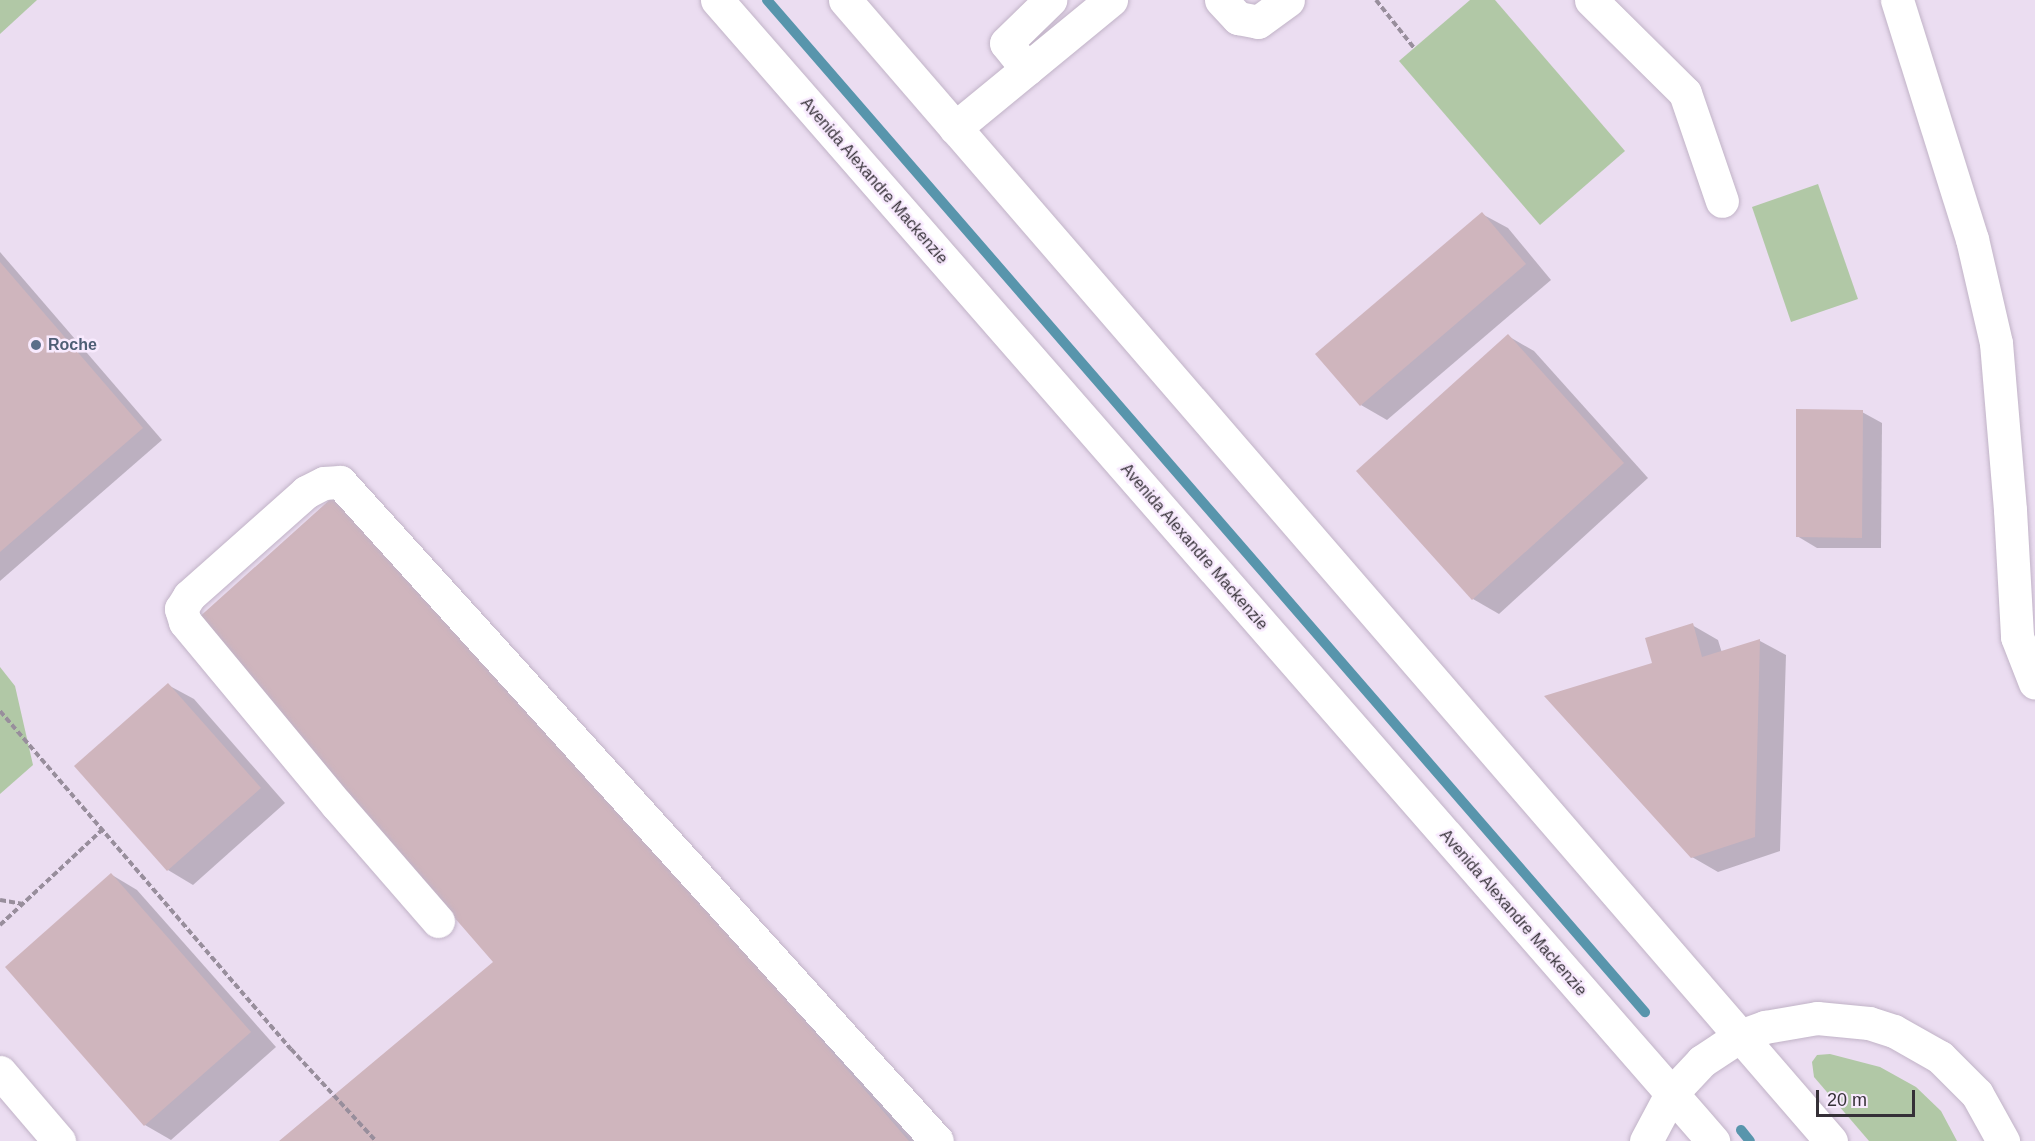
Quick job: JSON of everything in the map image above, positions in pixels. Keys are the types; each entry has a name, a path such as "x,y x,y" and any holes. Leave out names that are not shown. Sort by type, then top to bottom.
{"street":[{"name":"Avenida Alexandre Mackenzie","path":"717,0 1713,1141"},
{"path":"845,0 1831,1141"},
{"path":"1027,69 1006,44 1050,0"},
{"path":"955,128 1111,0"},
{"path":"1221,0 1238,18 1258,22 1288,0"},
{"path":"1591,0 1685,93 1722,201"},
{"path":"1897,0 1972,239 1996,343 2010,510 2016,637 2035,683"},
{"path":"438,921 322,787 185,622 181,609 189,596 306,492 324,483 340,482 937,1141"},
{"path":"1646,1141 1671,1094 1702,1061 1740,1036 1790,1021 1817,1018 1860,1021 1894,1031 1940,1057 1960,1074 1992,1117 2003,1141"},
{"path":"0,1072 59,1141"}],"path":[{"path":"1376,0 1414,48"},
{"path":"0,711 291,1049 376,1141"},
{"path":"0,925 103,829"},
{"path":"0,900 23,904"}],"green space":[{"path":"0,0 37,0 0,34"},
{"path":"1470,0 1495,0 1625,151 1540,225 1399,61"},
{"path":"1818,184 1858,299 1791,322 1752,207"},
{"path":"0,667 15,686 33,765 0,794"},
{"path":"1830,1054 1880,1067 1916,1087 1941,1111 1957,1141 1869,1141 1814,1077 1812,1062 1817,1055"}],"building":[{"path":"1482,212 1526,264 1360,406 1315,354"},
{"name":"Roche","path":"0,262 143,428 0,552"},
{"path":"1508,334 1624,463 1472,600 1356,471"},
{"path":"1796,409 1863,410 1862,538 1796,537"},
{"path":"344,487 909,1141 279,1141 493,962 196,620"},
{"path":"1693,623 1702,657 1760,639 1755,837 1691,858 1544,696 1652,663 1645,638"},
{"path":"168,683 261,788 167,871 74,766"},
{"path":"111,873 251,1032 144,1126 5,967"}],"waterway":[{"path":"767,0 1645,1012"},
{"path":"1741,1130 1750,1141"}],"place":[{"name":"Roche","path":"36,345"}]}
